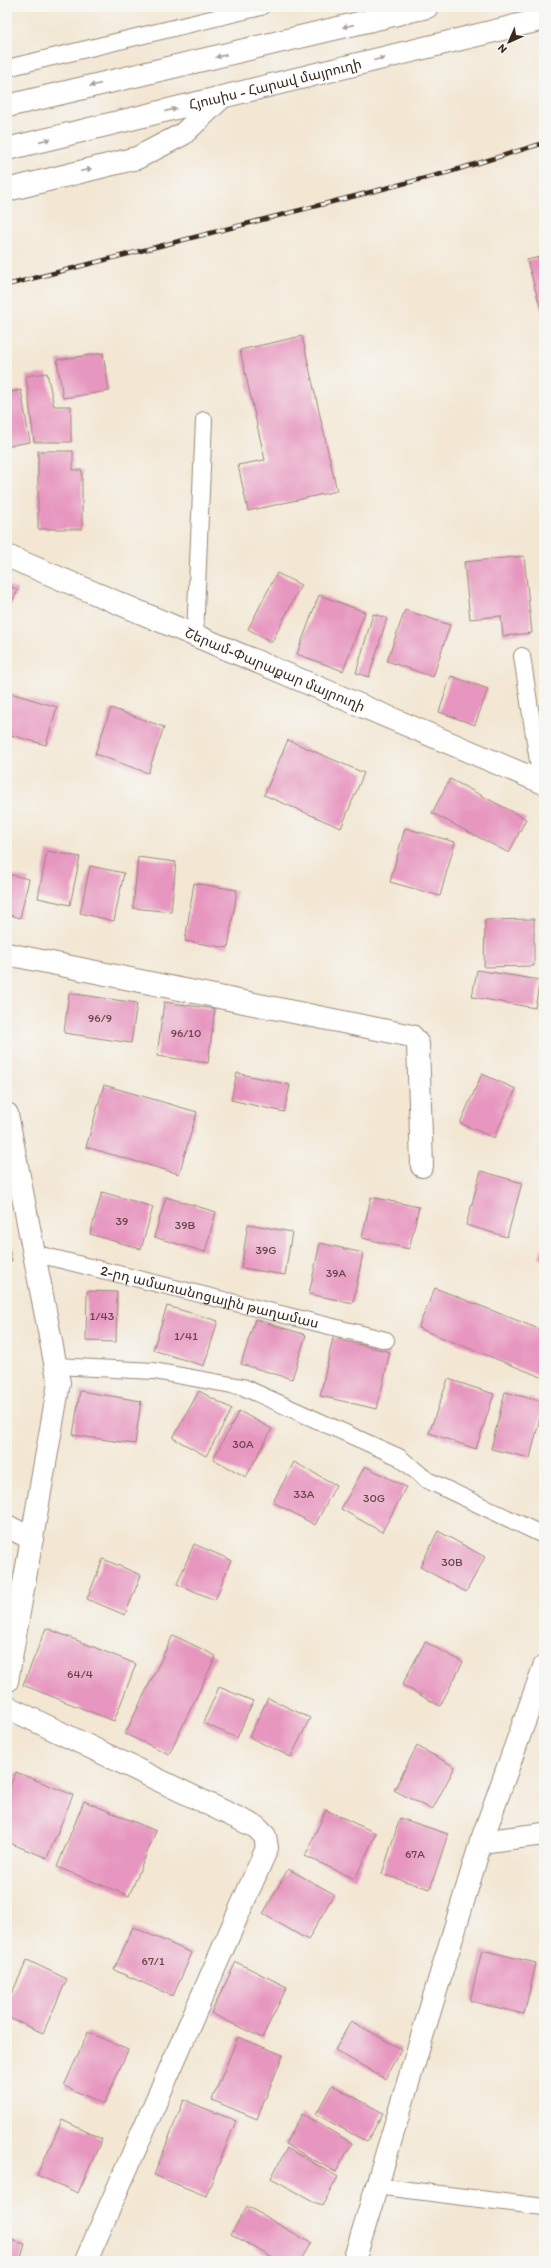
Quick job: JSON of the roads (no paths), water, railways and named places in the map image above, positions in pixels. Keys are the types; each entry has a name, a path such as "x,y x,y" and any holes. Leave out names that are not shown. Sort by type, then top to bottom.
{"main road":[{"path":"7,106 426,7"},
{"name":"Հյուսիս - Հարավ մայրուղի","path":"7,149 544,19"},
{"path":"7,190 137,158 182,134 222,98"},
{"name":"Շերամ-Փարաքար մայրուղի","path":"7,556 542,782"},
{"path":"7,954 412,1036 418,1044 422,1166"},
{"path":"7,1114 59,1383 7,1682"},
{"path":"7,1526 32,1539"},
{"path":"354,2261 481,1842 544,1667"},
{"path":"7,1707 256,1827 265,1836 267,1848 86,2261"},
{"path":"481,1842 544,1834"}],"lane":[{"path":"7,68 261,7"},
{"path":"195,636 204,420"},
{"path":"522,656 542,782"},
{"name":"2-րդ ամառանոցային թաղամաս","path":"33,1253 386,1340"},
{"path":"55,1366 154,1371 243,1387 399,1457 427,1480 543,1535"},
{"path":"376,2186 544,2207"}],"railway":[{"path":"7,285 449,172 544,143"}]}
